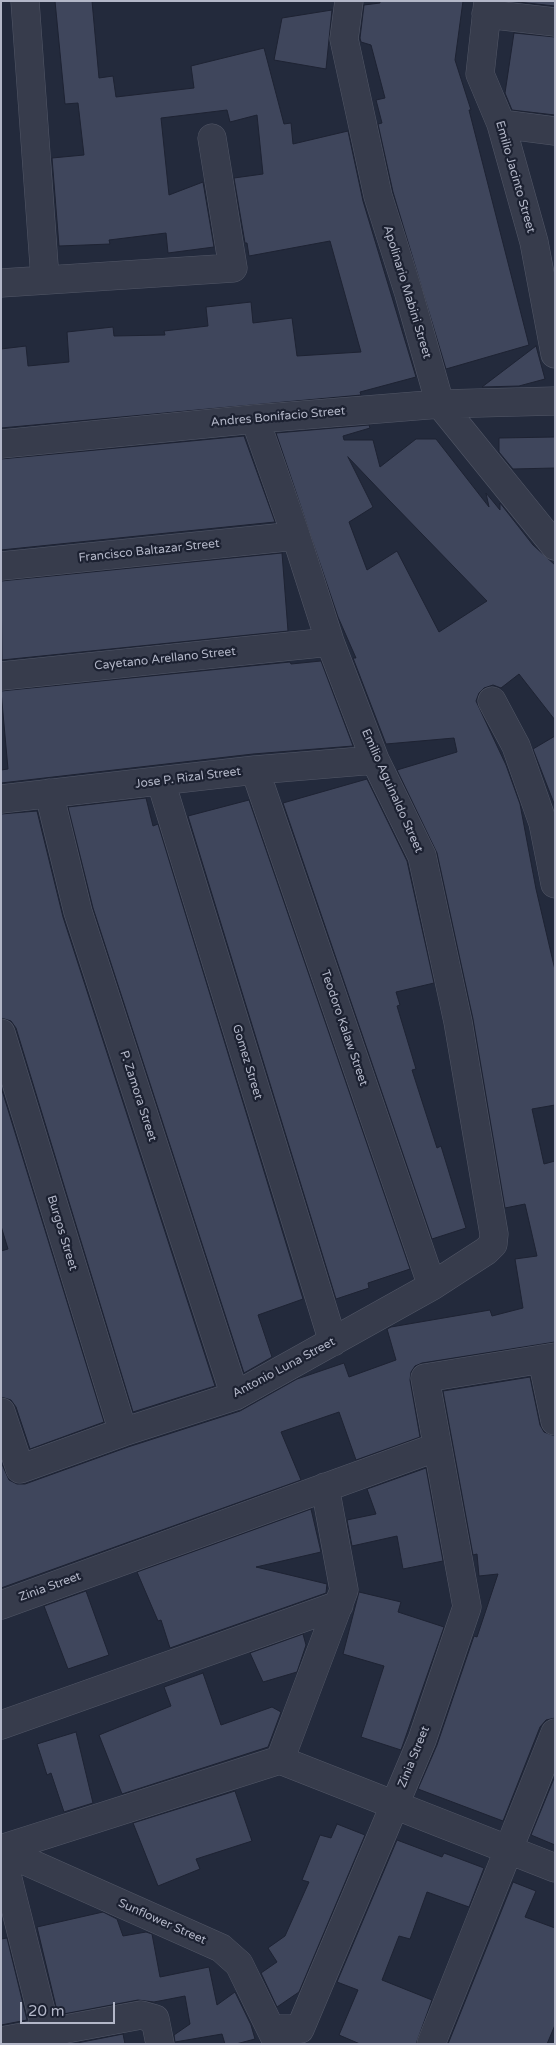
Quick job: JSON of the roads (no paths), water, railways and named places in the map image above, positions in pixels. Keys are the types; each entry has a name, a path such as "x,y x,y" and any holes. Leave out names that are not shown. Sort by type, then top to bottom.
{"street":[{"path":"25,1 45,279"},
{"name":"Apolinario Mabini Street","path":"349,1 344,39 378,196 410,294 440,404 544,522 555,546"},
{"path":"487,8 555,22"},
{"name":"Emilio Jacinto Street","path":"487,8 480,74 501,124 544,244 555,354"},
{"path":"501,124 555,130"},
{"path":"1,283 232,268 212,138"},
{"name":"Andres Bonifacio Street","path":"1,444 255,419 440,404 555,401"},
{"name":"Emilio Aguinaldo Street","path":"255,419 296,536 330,642 375,760 422,856 458,1022 494,1234"},
{"name":"Francisco Baltazar Street","path":"1,566 296,536"},
{"name":"Cayetano Arellano Street","path":"1,676 330,642"},
{"path":"492,701 516,746 543,823 555,884"},
{"name":"Jose P. Rizal Street","path":"1,799 256,770 375,760"},
{"name":"Teodoro Kalaw Street","path":"256,770 432,1286"},
{"name":"Gomez Street","path":"161,782 333,1342"},
{"name":"P. Zamora Street","path":"49,793 78,912 235,1396"},
{"name":"Burgos Street","path":"1,1033 122,1432"},
{"name":"Antonio Luna Street","path":"1,1412 20,1469 122,1432 235,1396 432,1286 486,1251 493,1244 494,1234"},
{"path":"548,1358 555,1421"},
{"name":"Zinia Street","path":"275,2036 300,2029 422,1740 467,1607 436,1447 425,1378 548,1358"},
{"name":"Zinia Street","path":"1,1605 436,1447"},
{"path":"280,1760 344,1590 325,1487"},
{"path":"1,1725 339,1605"},
{"path":"431,2044 555,1733"},
{"path":"46,2031 1,1850 280,1760 555,1868"},
{"name":"Sunflower Street","path":"1,1850 221,1948 239,1964 275,2036"},
{"path":"1,2041 141,2014 155,2019 160,2044"}]}
